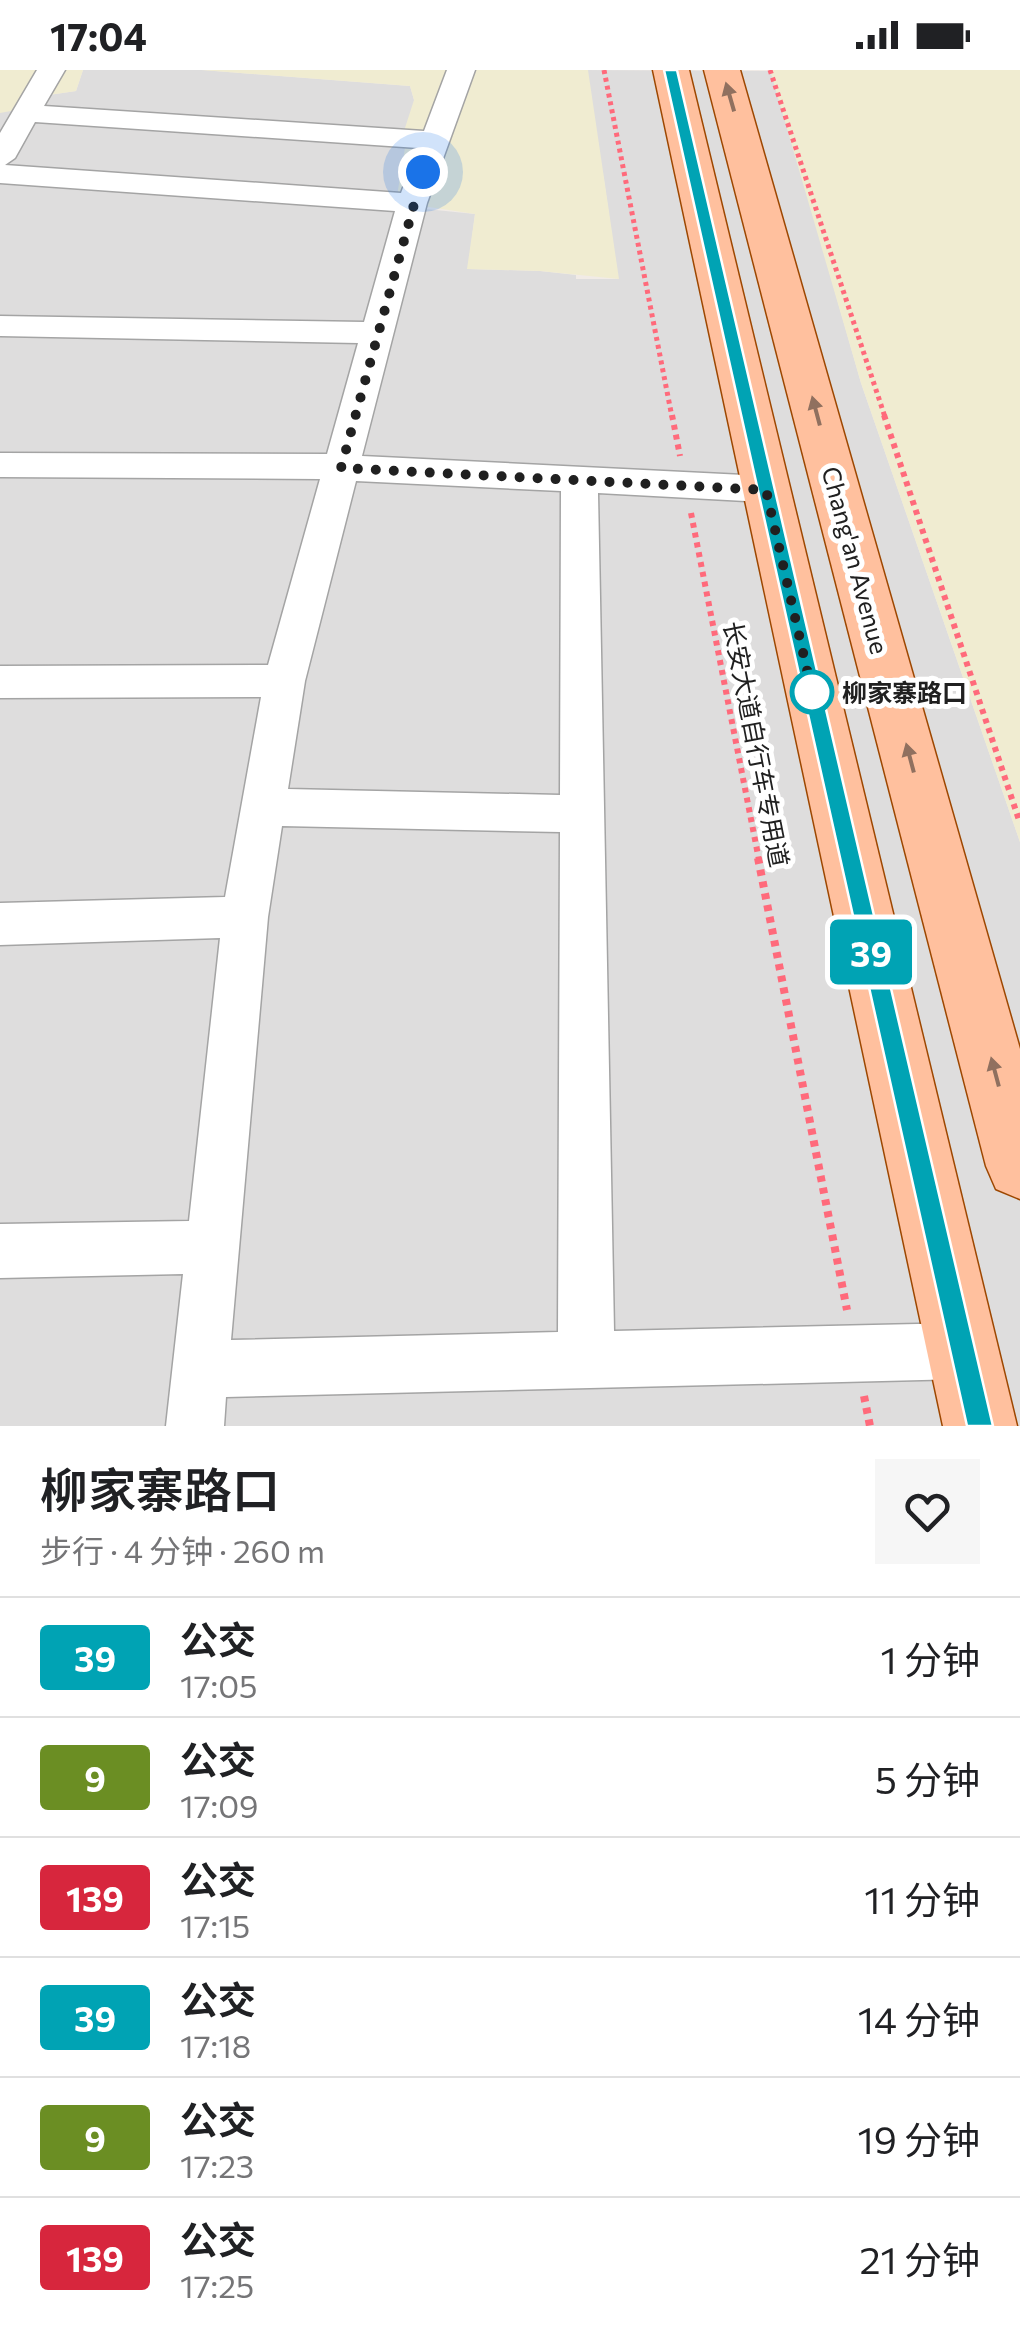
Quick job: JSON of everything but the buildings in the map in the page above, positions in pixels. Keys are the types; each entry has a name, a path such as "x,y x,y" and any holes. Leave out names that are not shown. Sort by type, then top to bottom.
{"main road":[{"path":"671,70 980,1426"},
{"name":"Chang'an Avenue","path":"722,70 1020,1166"}],"street":[{"path":"0,158 16,119 51,70"},
{"path":"195,1426 245,918 284,681 412,203 460,70"},
{"path":"16,119 435,140"},
{"path":"0,174 412,203"},
{"path":"0,326 377,333"},
{"path":"0,464 341,468 766,490"},
{"path":"580,480 586,1360"},
{"path":"0,682 284,681"},
{"path":"264,807 582,814"},
{"path":"0,924 245,918"},
{"path":"0,1251 213,1248"},
{"path":"200,1369 962,1351"}],"path":[{"name":"长安大道自行车专用道","path":"604,70 870,1426"},
{"path":"770,70 1020,823"}],"shaded area":[{"path":"0,70 83,70 76,91 35,97 27,108 0,113"},
{"path":"83,70 202,70 410,86 414,100 412,143 396,206 475,214 468,269 540,271 576,275 576,279 618,279 604,180 581,70 772,71 861,383 1020,842 1020,1426 0,1426 0,112 35,97 76,91"},
{"path":"202,70 588,70 619,279 467,269 475,214 396,202 406,142 404,131 414,100 410,86"},
{"path":"770,70 1020,70 1020,842 861,383"}],"bus line":[{"name":"39","path":"671,70 980,1426"}],"place":[{"name":"柳家寨路口","path":"812,692"}],"route":[{"path":"423,172 341,468 766,490 812,692"}]}
